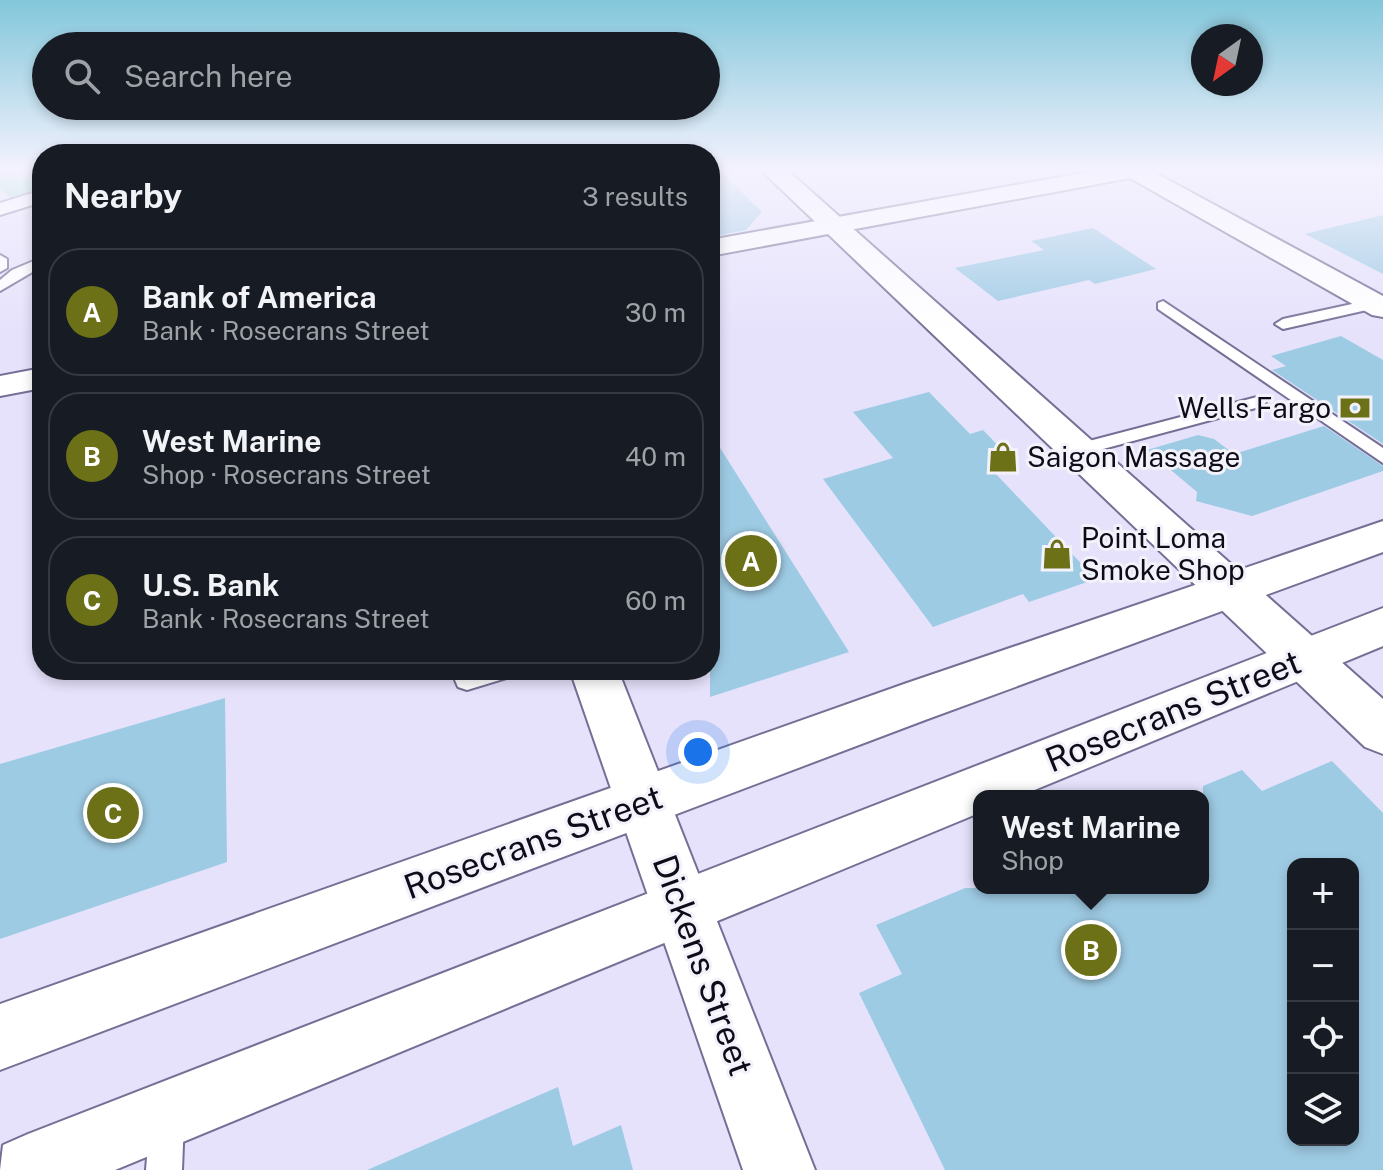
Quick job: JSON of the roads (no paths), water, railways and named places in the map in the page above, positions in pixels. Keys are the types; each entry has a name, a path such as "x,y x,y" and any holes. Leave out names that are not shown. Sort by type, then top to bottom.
{"main road":[{"path":"720,246 828,225"},
{"path":"832,225 1383,731"},
{"path":"1233,225 1379,306"},
{"path":"0,386 32,380"},
{"name":"Rosecrans Street","path":"0,1037 1383,536"},
{"name":"Rosecrans Street","path":"975,790 1383,626"},
{"name":"Dickens Street","path":"598,680 779,1170"},
{"name":"Rosecrans Street","path":"28,1170 166,1142 682,907 973,791"}],"lane":[{"path":"1,274 17,273 32,266"},
{"path":"1163,306 1383,457"},
{"path":"1283,324 1379,306"},
{"path":"1212,340 1236,334"},
{"path":"1077,450 1257,402"}],"place":[{"name":"Wells Fargo","path":"1355,408"},
{"name":"Saigon Massage","path":"1003,457"},
{"name":"Point Loma Smoke Shop","path":"1057,554"},
{"name":"Bank of America","path":"751,561"},
{"name":"U.S. Bank","path":"113,813"},
{"name":"West Marine","path":"1091,950"}]}
